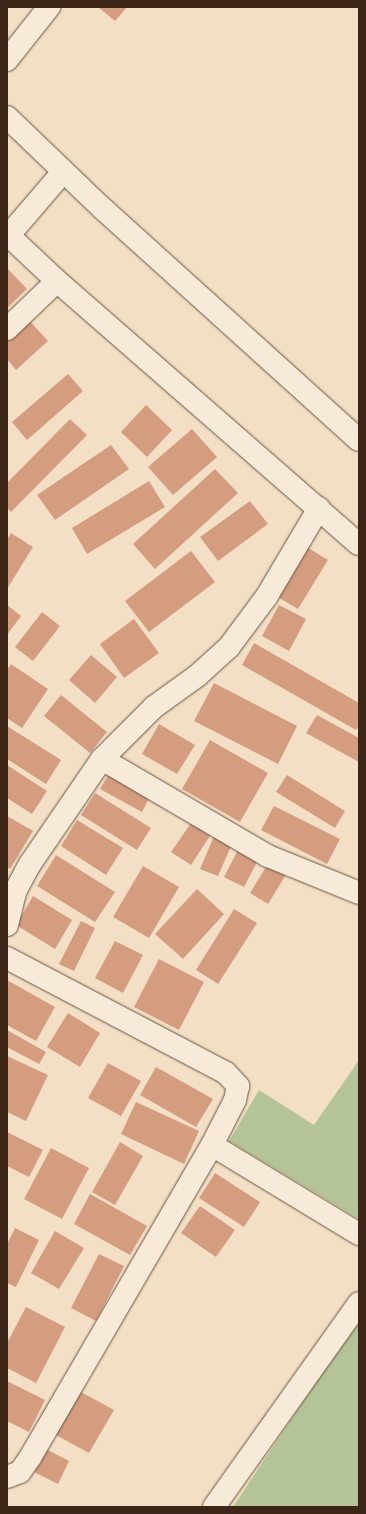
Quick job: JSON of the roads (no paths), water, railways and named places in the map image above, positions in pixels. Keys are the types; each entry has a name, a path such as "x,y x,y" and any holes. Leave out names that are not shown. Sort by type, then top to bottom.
{"street":[{"path":"7,60 49,7"},
{"path":"7,117 63,172 359,440"},
{"path":"63,172 8,234 57,281 359,544"},
{"path":"7,329 57,281"},
{"path":"7,924 16,890 30,864 102,759 154,707 198,676 229,647 267,596 319,508"},
{"path":"102,759 268,856 359,893"},
{"path":"7,958 226,1073 238,1086 235,1100 212,1145 31,1456 20,1472 7,1477"},
{"path":"212,1145 359,1234"},
{"path":"214,1507 359,1303"}]}
